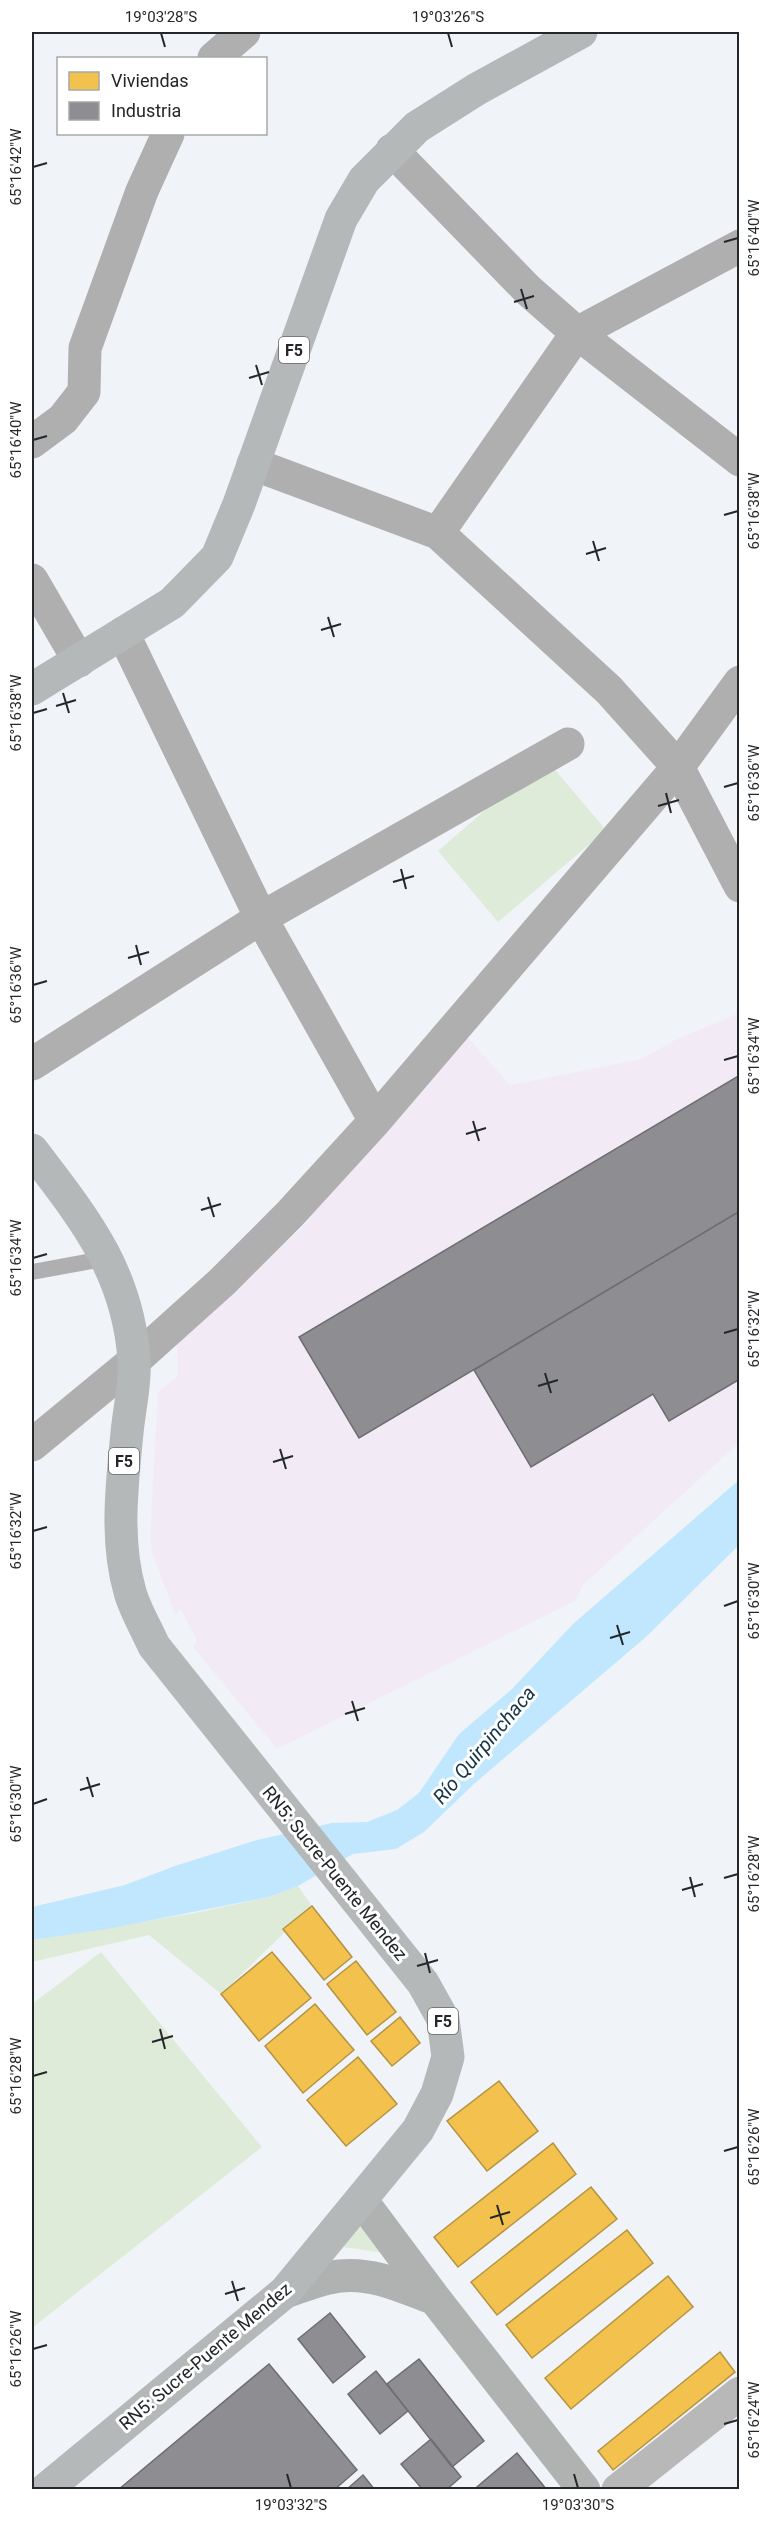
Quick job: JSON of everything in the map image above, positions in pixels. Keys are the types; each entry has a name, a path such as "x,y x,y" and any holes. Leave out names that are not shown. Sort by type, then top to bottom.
{"highway":[{"name":"F5","path":"32,689 171,603 217,558 341,219 364,180 417,127 477,89 581,32"},
{"name":"RN5: Sucre-Puente Mendez","path":"32,1150 84,1217 108,1258 125,1308 134,1361 120,1540 130,1593 154,1646 423,1983 442,2019 448,2057 437,2094 418,2130 285,2292 45,2490"}],"main road":[{"path":"362,2201 435,2300 584,2490"},
{"path":"285,2292 326,2279 358,2276 385,2280 435,2300"}],"street":[{"path":"215,57 244,32"},
{"path":"32,442 63,419 84,392 85,348 142,191 168,135"},
{"path":"392,150 528,290 577,333 740,460"},
{"path":"438,533 577,333 740,246"},
{"path":"253,464 438,533 609,690 678,767 740,886"},
{"path":"32,580 79,661"},
{"path":"123,633 261,918 375,1121"},
{"path":"32,1445 134,1361 222,1282 290,1214 375,1121 678,767 740,682"},
{"path":"32,1064 261,918 568,744"},
{"path":"618,2490 740,2393"}],"lane":[{"path":"32,1272 108,1258"}],"shaded area":[{"path":"739,1013 739,1443 583,1585 575,1601 277,1749 193,1647 197,1640 181,1610 175,1614 152,1553 150,1536 158,1392 178,1376 176,1328 300,1230 463,1032 510,1085 641,1059 673,1041"}],"green space":[{"path":"545,758 606,830 498,922 438,851"},
{"path":"298,1886 312,1906 221,1994 149,1935 32,1962 32,1940 195,1913 269,1897"},
{"path":"101,1952 262,2147 32,2328 32,2004"},
{"path":"364,2217 392,2254 343,2247"}],"water":[{"name":"Río Quirpinchaca","path":"739,1480 739,1545 647,1636 475,1783 424,1832 396,1849 353,1854 298,1886 269,1897 107,1929 32,1940 32,1907 125,1885 175,1866 257,1840 332,1823 367,1822 397,1810 419,1793 459,1734 512,1689 573,1624"}],"building: Viviendas":[{"path":"312,1906 352,1957 324,1980 283,1929"},
{"path":"272,1952 311,1998 259,2041 221,1994"},
{"path":"356,1961 396,2012 367,2035 327,1984"},
{"path":"315,2004 354,2050 303,2093 265,2046"},
{"path":"400,2017 420,2043 392,2066 371,2041"},
{"path":"358,2057 397,2104 346,2146 307,2100"},
{"path":"499,2081 538,2131 487,2171 447,2121"},
{"path":"553,2143 576,2174 458,2267 434,2237"},
{"path":"591,2187 617,2219 497,2315 471,2282"},
{"path":"627,2230 653,2263 532,2358 506,2325"},
{"path":"668,2276 693,2307 571,2409 545,2378"},
{"path":"720,2352 735,2372 613,2470 598,2451"}],"building: Industria":[{"path":"740,1075 740,1211 359,1438 299,1337"},
{"path":"740,1211 740,1379 669,1421 653,1394 531,1467 474,1370"},
{"path":"330,2313 365,2357 333,2383 298,2339"},
{"path":"419,2359 484,2441 452,2467 387,2384"},
{"path":"269,2364 357,2470 334,2490 118,2490"},
{"path":"376,2371 408,2411 380,2434 348,2394"},
{"path":"431,2439 461,2477 446,2490 423,2490 401,2464"},
{"path":"517,2453 547,2490 479,2490 477,2487"},
{"path":"363,2475 375,2490 346,2490"}]}
